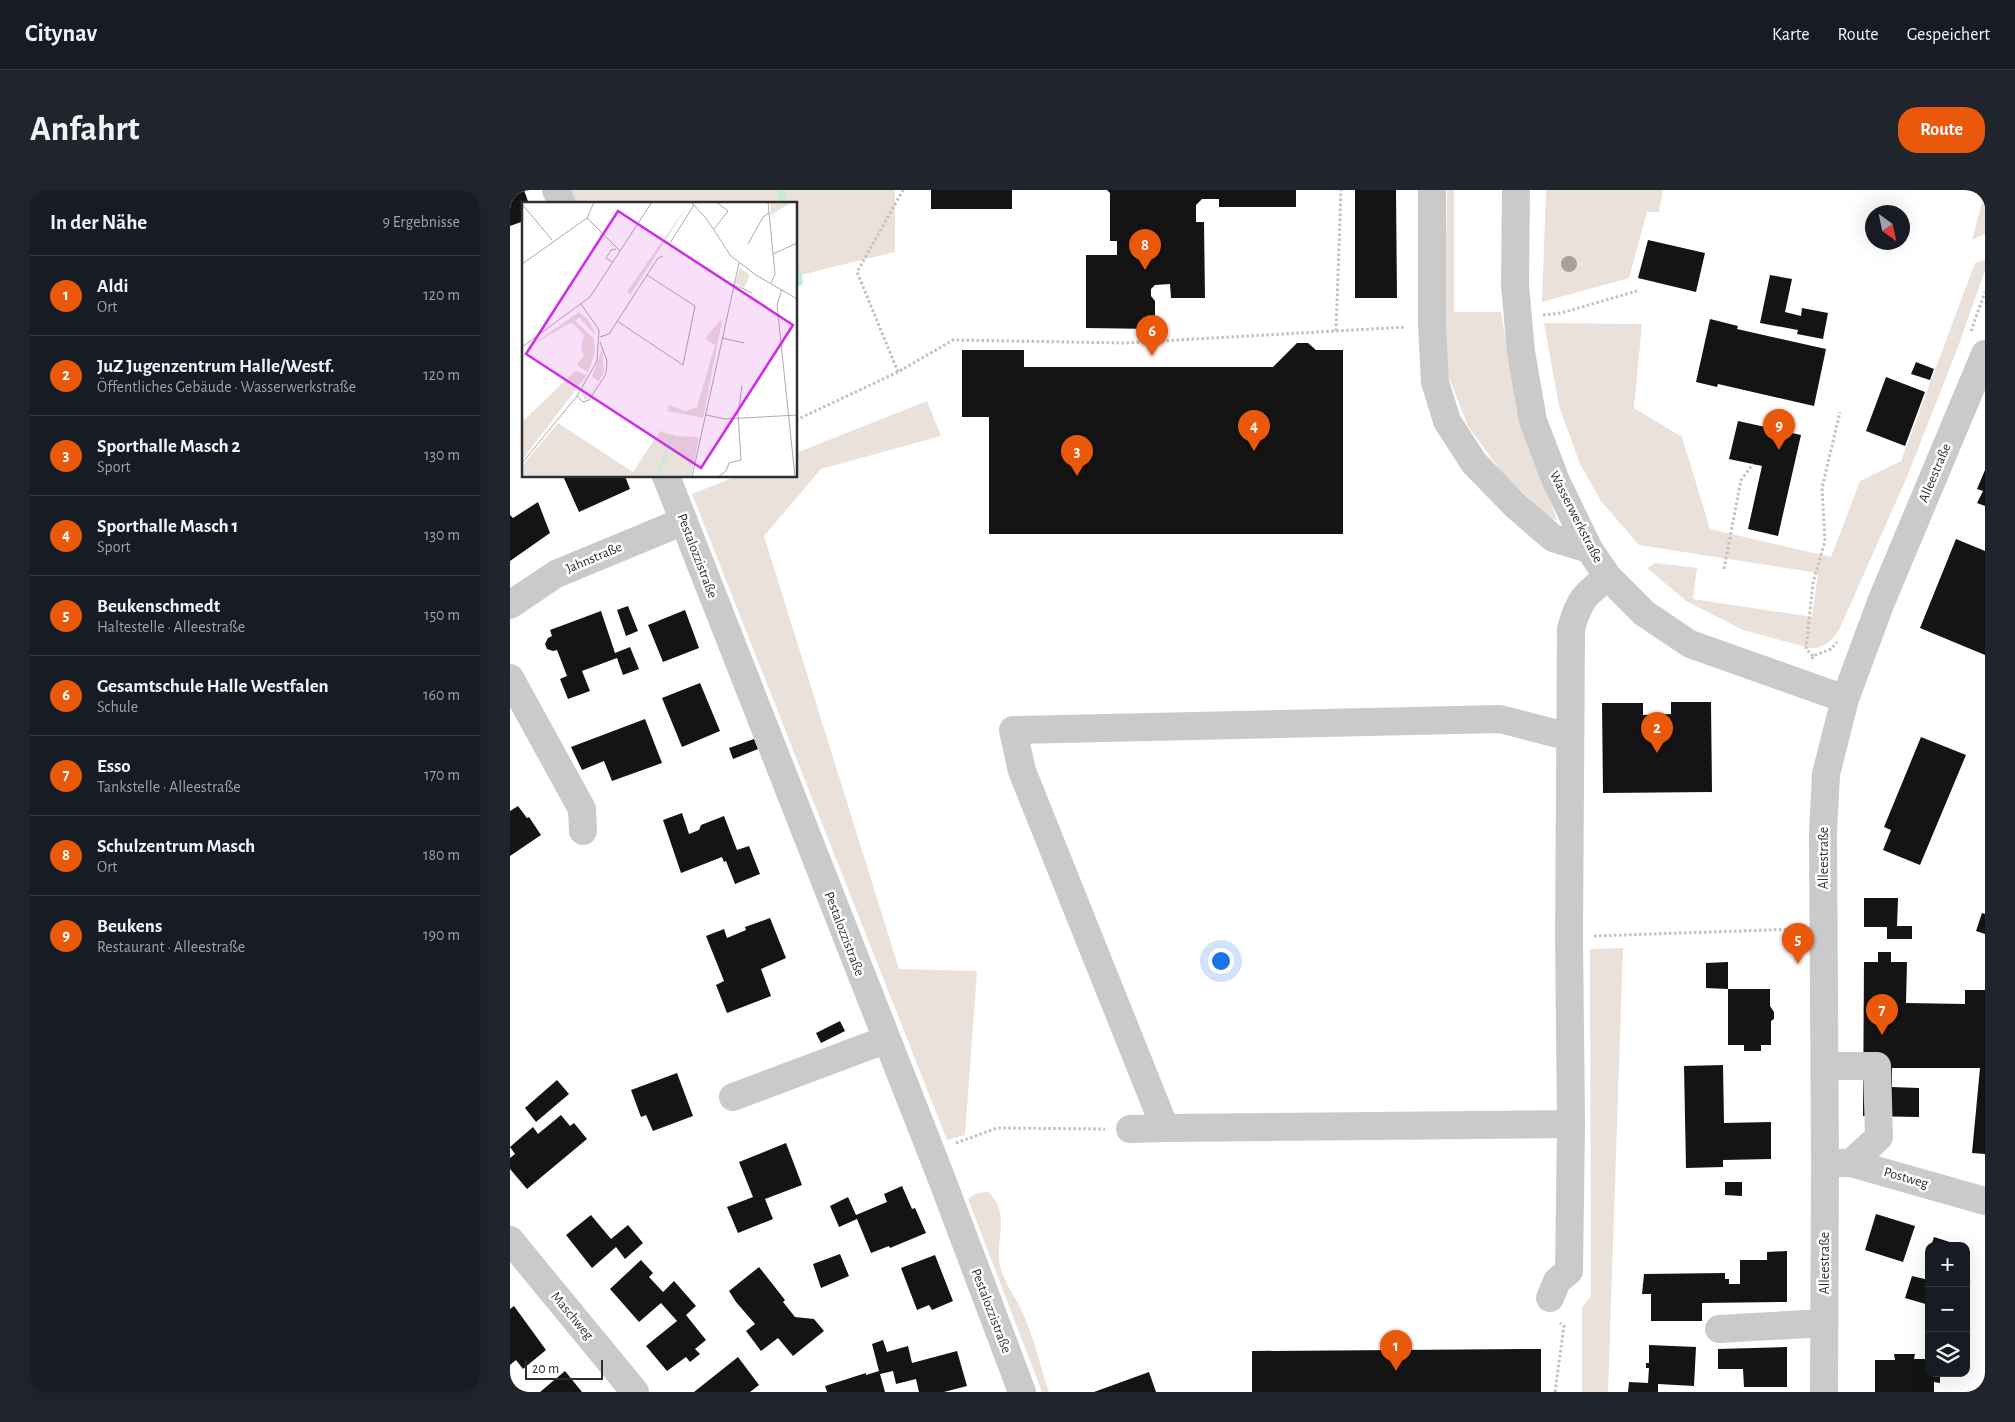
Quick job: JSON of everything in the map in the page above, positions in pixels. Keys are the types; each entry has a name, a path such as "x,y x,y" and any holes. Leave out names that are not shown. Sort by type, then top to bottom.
{"street":[{"path":"556,190 561,202"},
{"path":"1432,190 1432,326 1435,382 1446,420 1474,463 1517,507 1553,538 1590,549"},
{"name":"Wasserwerkstraße","path":"1516,190 1515,279 1521,352 1533,421 1556,481 1590,549 1608,577 1644,613 1690,644 1845,699"},
{"name":"Alleestraße","path":"1824,1392 1824,1323 1838,1163 1825,1066 1823,834 1826,774 1845,699 1881,602 1985,354"},
{"name":"Pestalozzistraße","path":"667,478 1022,1392"},
{"name":"Jahnstraße","path":"510,605 556,574 684,521"},
{"path":"1550,1298 1556,1280 1569,1271 1571,1124 1569,937 1571,629 1577,608 1587,592 1608,577"},
{"path":"510,678 582,809 583,831"},
{"path":"1165,1128 1022,771 1013,730 1500,719 1570,737"},
{"path":"732,1098 885,1040"},
{"path":"1825,1066 1877,1066 1879,1137 1838,1163"},
{"path":"1130,1129 1571,1124"},
{"name":"Postweg","path":"1838,1163 1985,1201"},
{"name":"Maschweg","path":"510,1240 635,1392"},
{"path":"1719,1329 1824,1323"}],"path":[{"path":"898,372 857,272 903,190"},
{"path":"1336,331 1341,190"},
{"path":"1518,318 1561,313 1637,291"},
{"path":"798,419 898,372 953,340 1125,343 1432,326"},
{"path":"1813,656 1806,649 1813,583 1825,541 1822,488 1840,412"},
{"path":"1724,569 1741,480 1753,464"},
{"path":"1813,656 1831,649 1841,637"},
{"path":"1804,685 1813,656"},
{"path":"1569,937 1824,928"},
{"path":"930,1152 997,1128 1130,1129"},
{"path":"1550,1298 1554,1318 1564,1326 1555,1392"}],"shaded area":[{"path":"569,190 895,190 895,252 798,276 798,202 573,202"},
{"path":"1447,190 1454,190 1454,312 1501,312 1518,413 1557,520 1549,518 1500,470 1468,426 1448,375 1445,312"},
{"path":"1546,190 1663,190 1659,212 1647,212 1629,278 1542,302"},
{"path":"1985,191 1985,234 1972,240"},
{"path":"1985,260 1985,270 1958,347 1907,477 1839,630 1830,641 1823,646 1809,648 1743,630 1686,601 1647,568 1655,563 1697,568 1693,599 1812,617 1818,573 1639,545 1601,501 1580,464 1559,406 1544,323 1642,324 1634,408 1682,437 1710,529 1831,557 1860,481 1901,461 1975,263"},
{"path":"927,401 941,436 821,469 764,536 899,969 977,971 965,1135 947,1140 692,494 732,478 798,478 798,452"},
{"path":"1623,948 1608,1392 1582,1392 1582,1307 1591,1296 1590,949"},
{"path":"988,1192 995,1200 1001,1216 1000,1267 1021,1309 1033,1339 1049,1392 1042,1392 968,1199 977,1193"}],"building":[{"path":"510,190 524,190 528,202 522,202 522,222 510,226"},
{"path":"931,190 1012,190 1012,209 931,209"},
{"path":"1107,190 1296,190 1296,207 1219,207 1219,199 1202,199 1196,205 1196,222 1204,222 1205,298 1171,298 1170,284 1155,285 1151,289 1151,296 1155,301 1155,329 1086,328 1086,255 1117,255 1117,241 1110,241 1110,193"},
{"path":"1355,190 1396,190 1397,298 1355,298"},
{"path":"1648,240 1705,253 1696,292 1638,278"},
{"path":"1770,275 1792,279 1785,312 1801,316 1802,308 1828,313 1823,339 1797,334 1798,330 1760,323"},
{"path":"1710,319 1738,326 1737,329 1826,349 1814,406 1718,384 1717,387 1696,382"},
{"path":"1297,343 1308,343 1316,350 1343,350 1343,534 989,534 989,417 962,417 962,350 1024,350 1024,367 1273,367"},
{"path":"1916,362 1934,369 1930,380 1911,374"},
{"path":"1886,377 1925,392 1905,446 1866,431"},
{"path":"1738,421 1801,435 1778,536 1748,529 1762,466 1729,459"},
{"path":"1985,470 1985,506 1977,503 1983,491 1977,489"},
{"path":"564,478 626,478 630,489 579,512"},
{"path":"538,502 550,533 510,561 510,515 513,518"},
{"path":"1956,539 1985,551 1985,655 1920,628"},
{"path":"628,606 638,631 626,636 617,610"},
{"path":"685,610 699,648 663,662 648,625"},
{"path":"601,611 615,653 630,647 639,669 623,675 617,658 582,671 590,691 568,699 560,679 567,676 557,650 547,649 545,644 548,638 552,636 550,630"},
{"path":"700,683 720,731 682,747 662,698"},
{"path":"1671,702 1711,702 1712,792 1603,793 1602,703 1643,703 1643,715 1671,714"},
{"path":"645,719 662,763 612,781 604,761 582,770 571,747"},
{"path":"1921,737 1966,755 1920,865 1883,850 1891,830 1884,827"},
{"path":"754,739 758,749 733,759 729,748"},
{"path":"518,806 527,818 529,817 541,835 510,856 510,811"},
{"path":"682,813 689,834 699,830 701,825 724,816 737,850 749,846 760,874 735,884 726,861 724,862 722,857 681,873 663,820"},
{"path":"1864,898 1898,898 1897,926 1912,926 1912,939 1887,939 1887,927 1864,927"},
{"path":"1982,913 1985,914 1985,934 1976,931"},
{"path":"770,918 786,958 761,969 771,996 727,1013 716,985 724,981 706,936 724,929 727,938 746,930 745,927"},
{"path":"1878,952 1891,952 1891,962 1907,962 1906,1003 1965,1004 1965,990 1985,990 1985,1154 1972,1153 1980,1068 1892,1068 1892,1087 1919,1088 1919,1117 1863,1116 1864,962 1878,962"},
{"path":"1728,962 1728,989 1706,988 1706,963"},
{"path":"1728,989 1770,989 1770,1006 1774,1012 1774,1019 1771,1021 1771,1045 1761,1045 1761,1051 1744,1051 1744,1045 1728,1045"},
{"path":"840,1021 845,1031 821,1043 816,1033"},
{"path":"1723,1065 1724,1123 1771,1122 1771,1159 1723,1160 1723,1167 1686,1168 1684,1066"},
{"path":"677,1073 693,1116 653,1131 646,1115 641,1117 631,1090"},
{"path":"557,1080 569,1094 536,1122 525,1108"},
{"path":"561,1115 570,1126 574,1123 587,1139 527,1189 510,1169 510,1158 515,1154 510,1147 533,1127 538,1134"},
{"path":"786,1143 802,1185 765,1199 773,1219 738,1233 727,1207 753,1197 739,1162"},
{"path":"1725,1182 1742,1182 1742,1196 1725,1195"},
{"path":"902,1186 912,1209 915,1208 926,1233 890,1248 889,1246 871,1253 857,1219 839,1227 830,1206 848,1197 856,1215 887,1202 884,1194"},
{"path":"1876,1214 1915,1226 1903,1262 1865,1250"},
{"path":"591,1215 611,1239 628,1225 643,1243 625,1259 616,1247 592,1268 566,1235"},
{"path":"1934,1237 1950,1242 1932,1242"},
{"path":"1787,1251 1787,1302 1702,1303 1702,1321 1651,1321 1651,1294 1642,1294 1644,1274 1725,1273 1725,1279 1729,1279 1729,1284 1740,1284 1740,1260 1767,1260 1767,1252"},
{"path":"840,1254 849,1276 821,1288 813,1264"},
{"path":"935,1255 953,1301 932,1310 929,1305 917,1310 901,1268"},
{"path":"641,1260 653,1273 649,1277 663,1292 674,1281 696,1306 686,1315 706,1340 695,1349 700,1354 690,1362 686,1357 667,1371 646,1346 677,1321 661,1303 639,1322 610,1289"},
{"path":"759,1267 785,1300 783,1302 795,1317 814,1319 824,1331 793,1356 778,1338 761,1351 746,1331 755,1324 729,1291"},
{"path":"1912,1276 1925,1279 1925,1304 1905,1298"},
{"path":"514,1306 546,1350 523,1369 516,1360 510,1365 510,1309"},
{"path":"883,1340 887,1352 908,1346 912,1363 957,1351 967,1386 944,1392 919,1392 916,1379 896,1384 893,1371 880,1374 885,1392 827,1392 825,1386 866,1373 866,1375 879,1371 872,1344"},
{"path":"1649,1345 1696,1347 1694,1386 1658,1384 1658,1392 1628,1392 1629,1382 1648,1383 1649,1368 1646,1368 1646,1363 1649,1363"},
{"path":"1787,1347 1787,1387 1744,1387 1743,1369 1718,1369 1718,1349"},
{"path":"1541,1349 1541,1392 1252,1392 1252,1351"},
{"path":"1894,1354 1915,1354 1914,1359 1925,1359 1925,1377 1940,1377 1940,1383 1934,1382 1934,1392 1875,1392 1875,1360 1895,1360"},
{"path":"738,1357 759,1385 750,1392 694,1392"},
{"path":"565,1371 582,1392 540,1392"},
{"path":"1149,1372 1156,1392 1094,1392"}],"waterway":[{"path":"780,190 783,202"},
{"path":"798,277 799,282"}],"place":[{"name":"Schulzentrum Masch","path":"1145,270"},
{"name":"Gesamtschule Halle Westfalen","path":"1152,356"},
{"name":"Beukens","path":"1779,450"},
{"name":"Sporthalle Masch 1","path":"1254,451"},
{"name":"Sporthalle Masch 2","path":"1077,476"},
{"name":"JuZ Jugenzentrum Halle/Westf.","path":"1657,753"},
{"name":"Beukenschmedt","path":"1798,964"},
{"name":"Esso","path":"1882,1035"},
{"name":"Aldi","path":"1396,1371"}]}
